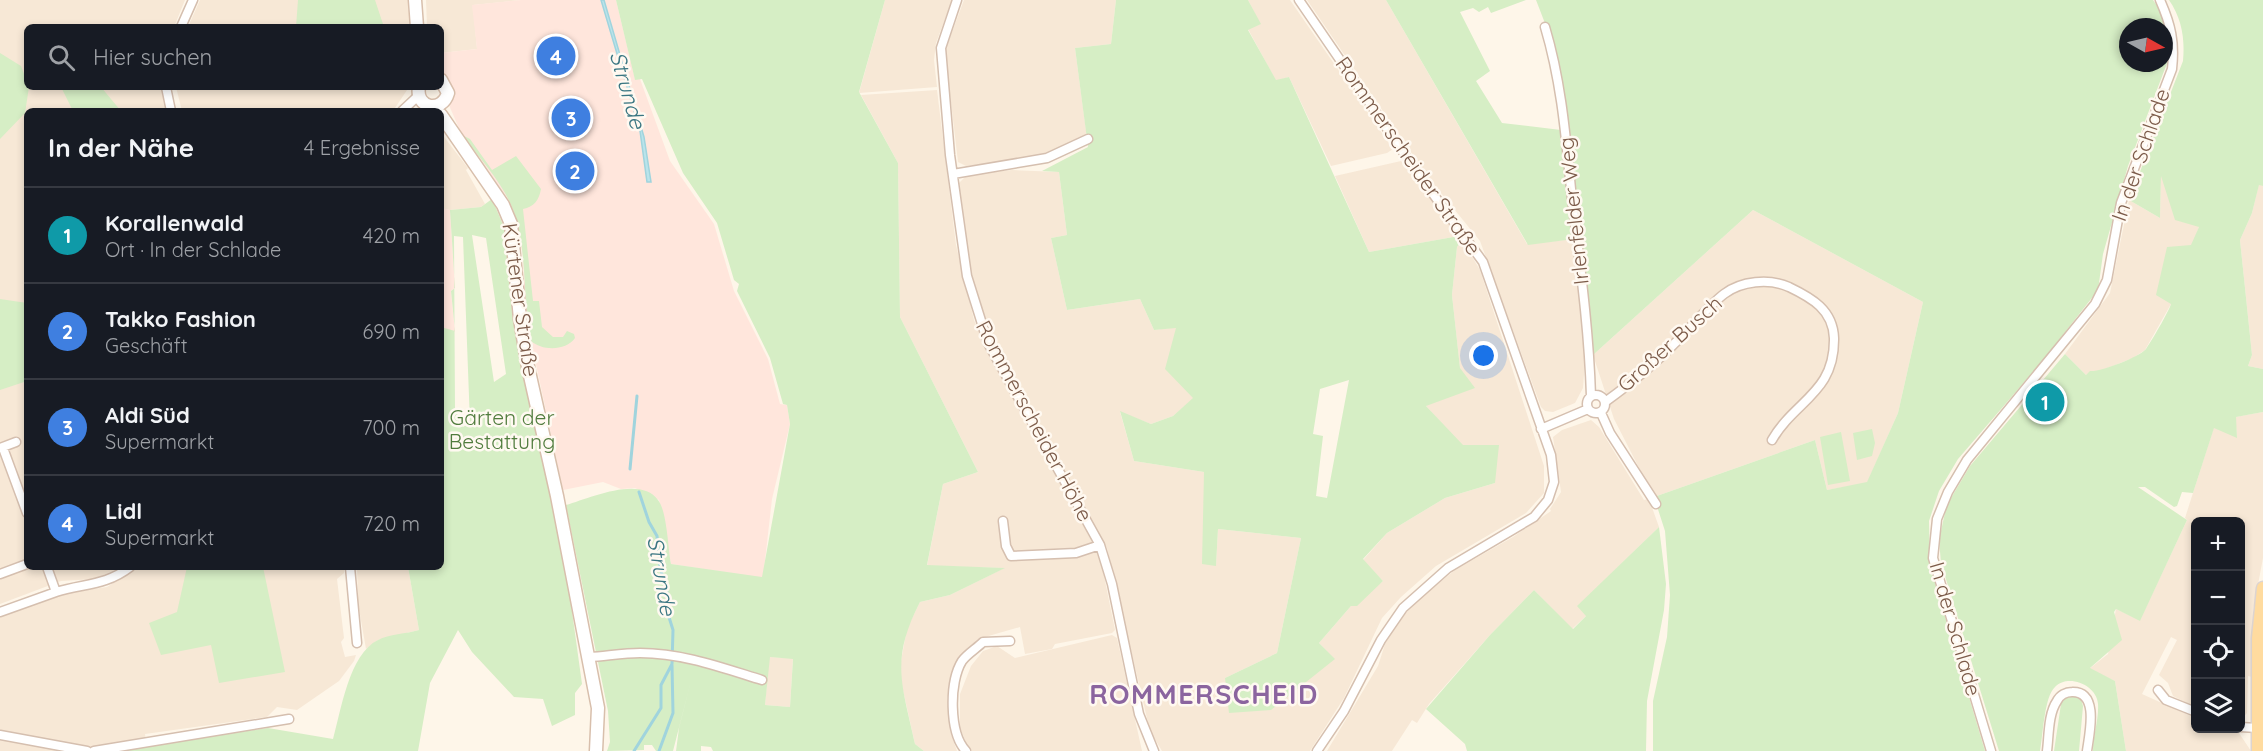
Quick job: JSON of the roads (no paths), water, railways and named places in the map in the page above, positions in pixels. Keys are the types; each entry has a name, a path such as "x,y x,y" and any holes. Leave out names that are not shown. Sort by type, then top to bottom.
{"main road":[{"path":"415,0 417,24"},
{"path":"441,108 448,95 444,84"},
{"path":"419,92 425,105 432,108"},
{"name":"Kürtener Straße","path":"444,120 459,145 494,190 511,224 520,319 528,368 590,657 598,708 596,751"},
{"path":"2258,751 2259,627 2263,588"}],"street":[{"path":"182,24 193,0"},
{"name":"Rommerscheider Höhe","path":"957,0 941,48 953,174 967,276 988,343 1100,545 1112,584 1139,714 1153,751"},
{"name":"Rommerscheider Straße","path":"1299,0 1414,168 1483,262 1551,455 1554,482 1548,500 1534,517 1449,568 1403,608 1381,640 1344,711 1317,751"},
{"name":"In der Schlade","path":"1990,751 1932,558 1937,519 1948,492 1967,460 2095,304 2107,280 2121,202 2172,69 2175,45 2172,26 2160,0"},
{"name":"Irlenfelder Weg","path":"1545,27 1558,71 1564,112 1587,328 1591,396 1587,403 1588,409"},
{"path":"167,90 170,108"},
{"path":"405,108 419,92"},
{"path":"953,174 1047,158 1088,139"},
{"name":"Großer Busch","path":"1605,402 1648,369 1725,293 1752,282 1778,282 1809,296 1828,315 1834,336 1833,358 1827,376 1806,402 1780,427 1772,440"},
{"path":"1591,396 1599,396 1605,402 1601,412 1610,433 1656,504"},
{"path":"1541,429 1588,409 1595,414 1601,412"},
{"path":"16,442 2,448 24,505"},
{"path":"1003,521 1006,546 1011,556 1076,553 1100,545"},
{"path":"0,574 24,565"},
{"path":"48,570 56,592"},
{"path":"0,612 56,592 112,579 126,570"},
{"path":"350,570 357,643"},
{"path":"966,751 953,723 955,686 962,661 983,642 1010,641"},
{"path":"590,657 640,653 666,655 693,659 762,680"},
{"path":"2158,690 2166,700 2191,710"},
{"path":"2047,751 2056,701 2064,693 2075,692 2084,696 2091,706 2087,751"},
{"path":"94,751 289,719"},
{"path":"2245,727 2258,728"},
{"path":"0,735 87,751"}],"water":[{"path":"601,0 604,0 644,137 651,182 647,182 640,131"}],"waterway":[{"name":"Strunde","path":"630,469 637,396"},
{"name":"Strunde","path":"634,751 661,708 661,685 672,664 673,630 668,614 669,600 660,567 657,536 649,522 639,492"},
{"name":"Strunde","path":"659,751 673,713 672,665"}],"place":[{"name":"Lidl","path":"556,56"},
{"name":"Aldi Süd","path":"571,118"},
{"name":"Takko Fashion","path":"575,171"},
{"name":"Korallenwald","path":"2045,402"}],"district":[{"name":"ROMMERSCHEID","path":"1204,695"}],"park label":[{"name":"Gärten der Bestattung","path":"502,430"}]}
